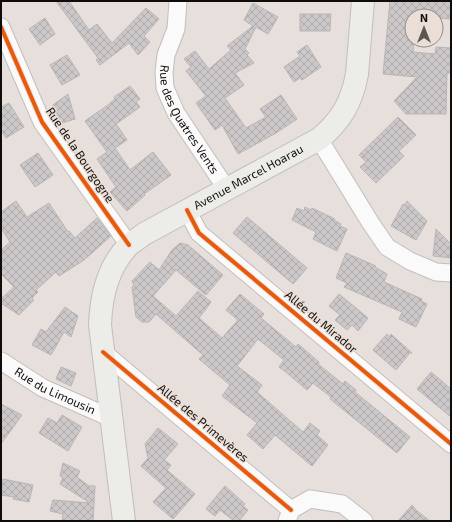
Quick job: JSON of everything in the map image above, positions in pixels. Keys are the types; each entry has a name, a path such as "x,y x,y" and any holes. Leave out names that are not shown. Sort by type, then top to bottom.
{"main road":[{"name":"Avenue Marcel Hoarau","path":"124,521 100,325 100,306 110,275 120,256 129,245 155,227 319,139 332,128 351,99 355,86 363,1"}],"street":[{"name":"Rue des Quatres Vents","path":"178,1 176,29 166,55 164,72 165,88 176,113 226,188"},
{"name":"Rue de la Bourgogne","path":"1,27 42,122 129,245"},
{"path":"319,139 387,247 410,261 436,272 451,273"},
{"name":"Allée du Mirador","path":"187,210 199,233 451,444"},
{"name":"Allée des Primevères","path":"103,352 289,515 310,499 342,504 364,521"},
{"name":"Rue du Limousin","path":"1,361 43,388 111,418"}],"building":[{"path":"56,1 69,1 89,30 97,24 112,43 146,8 159,19 144,36 150,42 138,55 129,43 100,65 96,60 98,58"},
{"path":"390,1 450,1 451,19 444,19 444,8 404,8 404,48 413,48 413,52 435,54 436,48 451,48 451,73 447,73 446,114 406,114 394,101 417,77 383,74"},
{"path":"253,3 278,17 268,34 256,27 245,49 249,53 247,55 254,63 235,73 244,85 225,98 246,128 266,117 260,109 281,95 297,119 276,133 238,154 222,125 215,130 196,103 206,96 186,71 191,67 184,59 195,51 209,69 231,50 227,46 253,26 244,20"},
{"path":"300,14 331,14 330,31 300,31"},
{"path":"45,18 55,34 40,45 29,29"},
{"path":"307,45 321,67 302,80 300,78 294,82 284,67 300,56 297,52"},
{"path":"67,55 80,75 62,85 50,65"},
{"path":"130,86 140,99 136,102 140,107 116,124 127,140 115,148 130,170 153,152 171,175 144,194 145,195 127,211 110,192 116,187 97,159 107,152 85,121 108,105 115,99 114,97"},
{"path":"68,94 75,119 59,124 53,105"},
{"path":"9,103 24,127 6,138 1,130 1,107"},
{"path":"398,117 416,135 399,151 404,156 376,183 360,167 366,162 359,155"},
{"path":"38,153 53,175 35,187 20,165"},
{"path":"16,201 27,217 49,203 68,232 69,231 75,238 97,218 111,236 84,260 59,276 56,272 36,290 38,292 32,298 34,300 19,315 1,303 1,299 14,287 1,274 1,250 10,242 1,228 1,212"},
{"path":"407,201 427,221 416,240 391,226 403,204 405,205"},
{"path":"305,207 311,210 312,208 335,219 334,220 341,224 340,226 347,229 337,251 313,239 316,232 292,220 297,208 304,211"},
{"path":"247,217 307,268 293,284 233,233"},
{"path":"436,229 451,244 451,258 433,256"},
{"path":"180,243 188,245 223,275 206,295 176,270 153,296 176,316 198,291 211,302 199,318 222,338 238,320 226,310 240,294 264,314 261,318 296,347 298,344 319,362 318,364 343,384 345,381 356,390 355,392 410,437 397,453 330,399 331,397 313,383 307,390 279,367 284,360 258,339 237,366 262,385 257,392 303,432 310,423 320,431 317,435 328,445 312,466 275,435 263,449 247,435 257,423 222,396 230,385 199,359 203,355 156,314 149,322 142,322 136,317 132,287 134,285 132,281 150,262 159,270 172,250"},
{"path":"346,253 376,266 375,267 387,274 384,282 422,299 421,301 427,304 416,327 399,319 402,312 344,287 347,283 336,278"},
{"path":"339,294 368,318 358,331 352,325 347,330 335,320 340,315 329,306"},
{"path":"65,307 78,316 71,337 64,332 51,355 32,345 41,329 46,332"},
{"path":"387,334 390,337 391,334 412,353 408,353 409,354 396,370 373,350"},
{"path":"61,367 76,373 71,386 56,379"},
{"path":"431,372 451,389 451,417 417,389"},
{"path":"1,404 22,415 1,444"},
{"path":"62,415 82,427 68,451 39,433 48,418 57,423"},
{"path":"158,428 178,444 164,460 171,465 167,470 195,494 173,519 153,502 166,488 141,466 148,458 145,444"},
{"path":"63,463 80,471 77,477 89,486 95,486 93,521 62,521 63,514 50,511 53,500 90,503 60,484 63,478 60,476"},
{"path":"3,479 33,485 29,502 13,499 14,497 1,495"},
{"path":"225,486 245,504 243,506 248,510 239,521 234,521 220,510 215,516 206,509"},
{"path":"412,505 417,511 430,521 398,521"}],"cycle path":[{"path":"1,27 42,122 129,245"},
{"path":"187,210 199,233 451,444"},
{"path":"103,352 291,510"}]}
